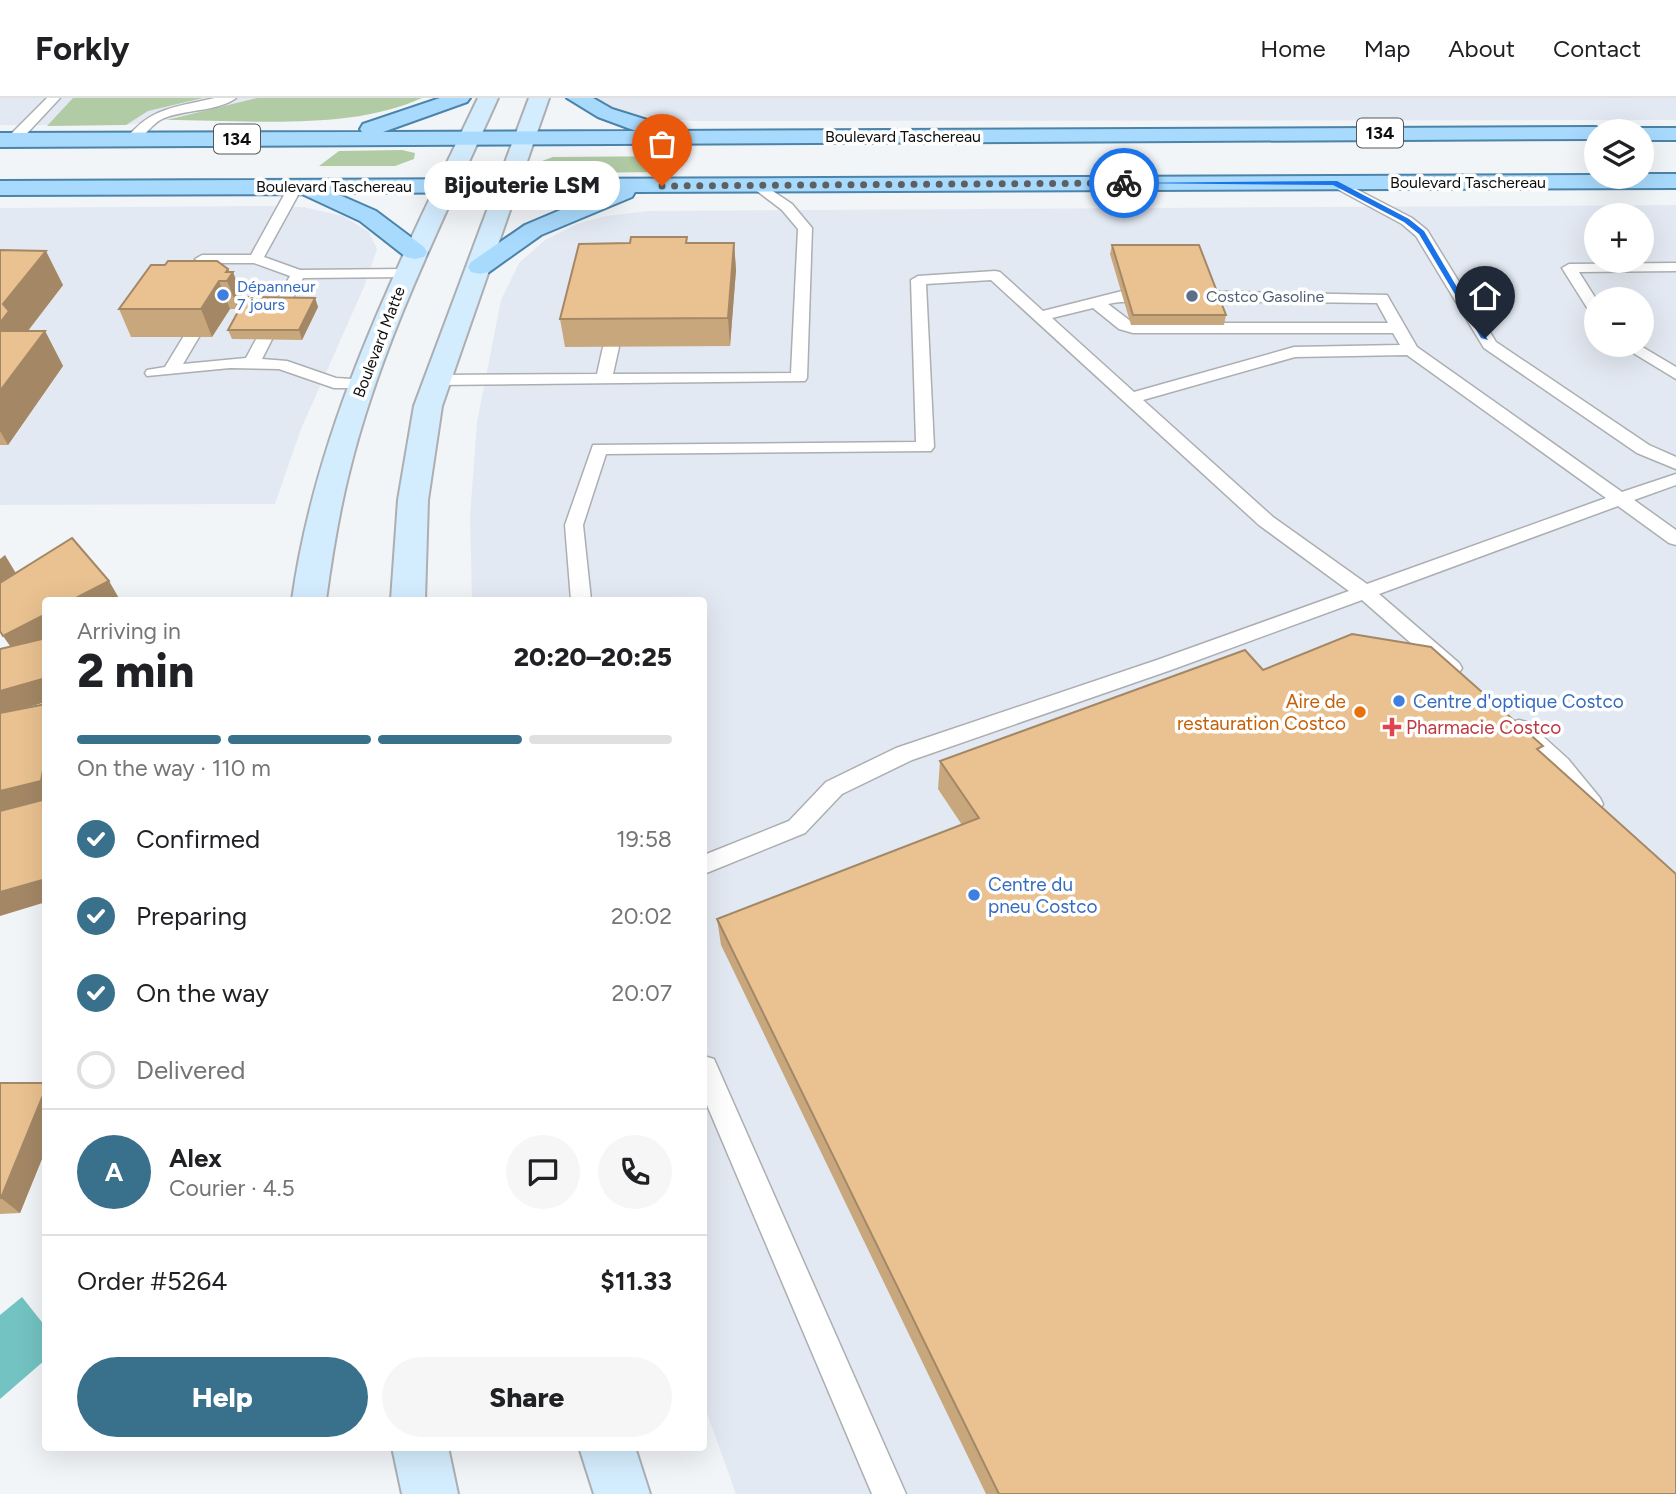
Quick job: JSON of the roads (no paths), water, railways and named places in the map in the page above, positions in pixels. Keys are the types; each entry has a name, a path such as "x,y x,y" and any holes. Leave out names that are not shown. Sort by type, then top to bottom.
{"main road":[{"path":"342,139 460,98"},
{"name":"Boulevard Matte","path":"309,597 324,505 362,384 411,263 488,98"},
{"path":"408,597 415,489 428,406 539,98"},
{"path":"578,98 605,113 677,138"},
{"name":"Boulevard Taschereau","path":"6,140 1584,133"},
{"path":"1654,134 1676,134"},
{"path":"709,185 697,169 702,161 748,137"},
{"path":"313,139 313,155 298,171 368,216 411,263"},
{"name":"Boulevard Taschereau","path":"0,188 252,186 298,171 449,186 1672,184"},
{"path":"480,267 542,225 639,186"},
{"path":"421,1451 430,1494"},
{"path":"608,1451 622,1494"}],"lane":[{"path":"6,140 54,98"},
{"path":"132,139 149,121 160,115 230,98"},
{"path":"256,259 298,171"},
{"path":"1335,183 1407,220 1422,233 1490,345 1643,449 1676,464"},
{"path":"436,380 799,378 805,228 787,207 758,185"},
{"path":"202,259 256,259 298,274 411,263"},
{"path":"1584,292 1569,268 1676,267"},
{"path":"252,363 298,274"},
{"path":"582,597 574,525 598,449 925,447 918,280 995,275 1266,521 1363,591 1471,684"},
{"path":"1041,316 1122,296 1382,298 1411,350 1676,540"},
{"path":"1096,302 1125,326 1133,328 1399,328"},
{"path":"171,370 191,337"},
{"path":"604,379 611,347"},
{"path":"1132,398 1294,352 1411,350"},
{"path":"1648,357 1676,374"},
{"path":"153,373 252,363 281,364 334,383 362,384"},
{"path":"707,864 797,827 834,788 904,754 1164,665 1676,479"},
{"path":"1506,716 1560,765 1604,819"},
{"path":"707,1075 889,1494"}],"water":[{"path":"22,1297 42,1322 42,1363 0,1399 0,1315"}],"place":[{"name":"Bijouterie LSM","path":"662,186"},
{"name":"Dépanneur 7 jours","path":"223,295"},
{"name":"Costco Gasoline","path":"1192,296"},
{"name":"Centre d'optique Costco","path":"1399,701"},
{"name":"Aire de restauration Costco","path":"1360,712"},
{"name":"Pharmacie Costco","path":"1392,727"},
{"name":"Centre du pneu Costco","path":"974,895"}]}
